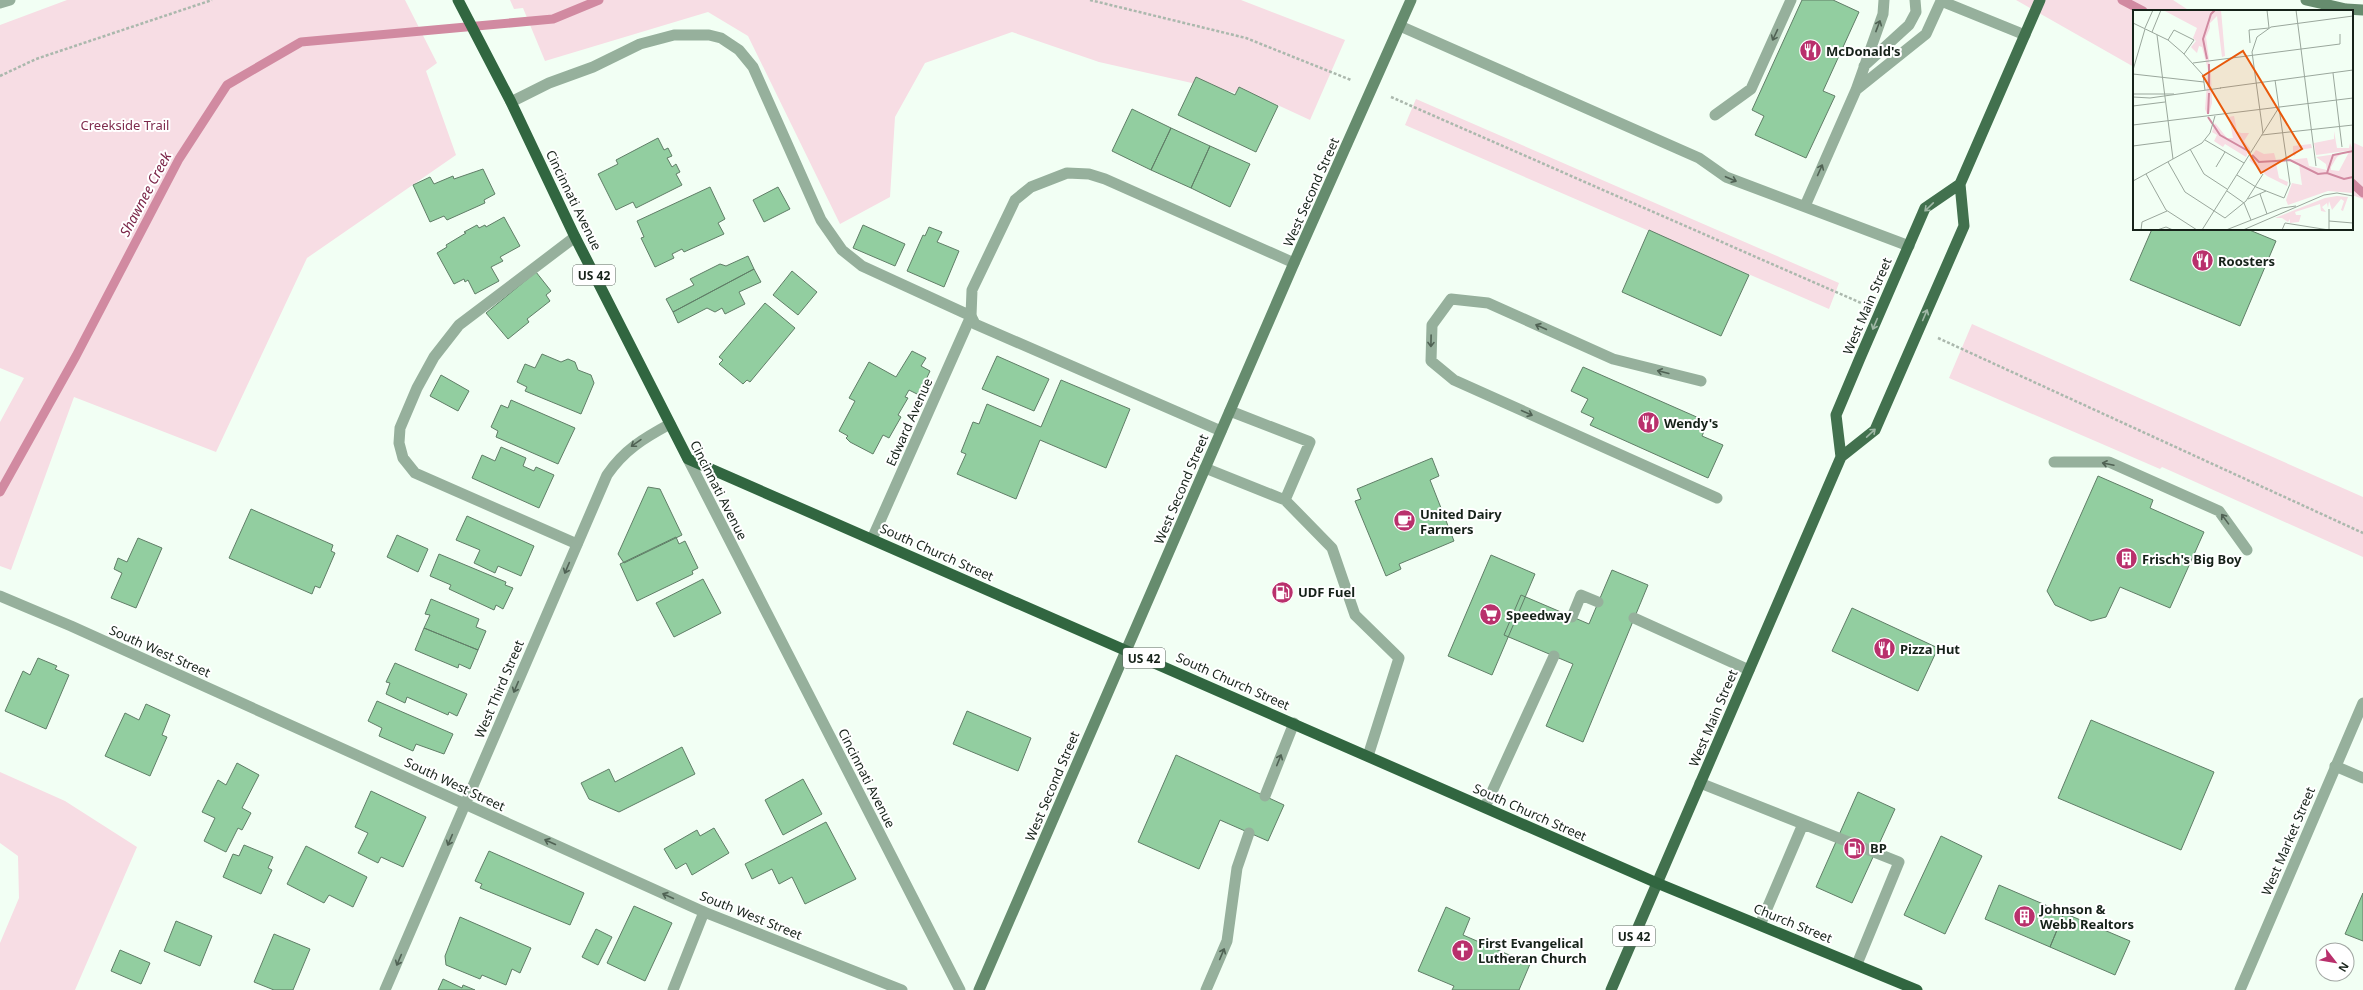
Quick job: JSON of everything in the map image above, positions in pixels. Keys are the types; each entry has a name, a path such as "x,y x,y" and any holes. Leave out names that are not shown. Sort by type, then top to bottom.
{"highway":[{"name":"Cincinnati Avenue","path":"458,0 511,102 575,237 688,459"},
{"name":"South Church Street","path":"688,459 1657,883"},
{"name":"Church Street","path":"1657,883 1760,924 1917,990"}],"main road":[{"name":"West Second Street","path":"979,990 1221,431 1411,0"},
{"name":"West Main Street","path":"1611,990 1748,670 1841,458 1876,430 1964,226 1960,184 2040,0"},
{"path":"2306,0 2346,9 2363,10"},
{"name":"West Main Street","path":"1841,458 1836,415 1880,311 1925,208 1960,184"}],"street":[{"path":"0,3 10,0"},
{"path":"1715,116 1751,89 1791,0"},
{"path":"1805,206 1856,90 1862,67 1883,14 1884,0"},
{"path":"1862,67 1909,25 1916,12 1915,0"},
{"path":"1856,90 1926,34 1941,1 2025,35"},
{"path":"1400,26 1699,158 1726,177 1909,246"},
{"path":"511,102 548,83 593,67 640,44 674,35 709,35 721,38 739,50 753,67 821,220 842,250 862,266 971,316"},
{"path":"1221,431 975,324 971,316 972,290 1015,200 1030,187 1067,173 1089,174 1105,179 1294,264"},
{"path":"575,237 459,325 434,357 417,388 400,428 399,443 403,458 416,473 577,544"},
{"path":"1701,381 1613,359 1488,303 1451,299 1432,325 1431,361 1454,380 1717,498"},
{"name":"Edward Avenue","path":"872,539 971,316"},
{"path":"1230,411 1310,442 1285,500"},
{"name":"West Third Street","path":"385,990 607,475 617,460 640,440 670,424"},
{"name":"Cincinnati Avenue","path":"688,459 960,990"},
{"path":"2054,462 2109,462 2218,510 2247,550"},
{"path":"1205,468 1285,500 1332,548 1356,615 1399,658 1368,756"},
{"path":"1572,617 1581,595 1598,602"},
{"name":"South West Street","path":"0,596 71,626 704,912 902,990"},
{"path":"1634,618 1748,670"},
{"path":"1485,807 1554,656"},
{"name":"West Market Street","path":"2240,990 2363,703"},
{"path":"1265,796 1294,723"},
{"path":"2335,766 2363,778"},
{"path":"1700,783 1900,862 1857,964"},
{"path":"1760,924 1802,824"},
{"path":"1206,990 1227,941 1232,921 1237,868 1249,833"},
{"path":"673,990 704,912"}],"path":[{"path":"0,76 36,59 212,0"},
{"path":"1090,0 1246,38 1373,89 1880,311"},
{"path":"1919,329 2363,533"}],"green space":[{"name":"Creekside Trail","path":"67,0 405,0 437,63 426,71 456,155 307,258 216,452 74,397 11,570 0,566 0,422 24,378 0,368 0,25"},
{"path":"510,0 1241,0 1345,40 1310,120 1267,100 1099,62 1012,32 925,63 895,117 890,197 840,224 748,36 708,12 545,61 523,8 514,9"},
{"path":"2016,0 2173,0 2188,10 2133,10 2133,66"},
{"path":"1416,99 1839,283 1829,309 1405,125"},
{"path":"2353,142 2363,147 2363,199 2353,195"},
{"path":"1972,324 2363,497 2363,557 2162,467 2160,469 1949,378"},
{"path":"0,772 65,801 137,847 75,990 0,990 0,943 19,898 18,856 0,843"}],"building":[{"name":"McDonald's","path":"1802,0 1833,0 1859,12 1823,91 1835,96 1806,158 1755,135 1764,116 1752,110"},
{"path":"1196,77 1235,95 1239,87 1278,106 1256,152 1178,115"},
{"path":"1132,109 1171,128 1151,170 1112,151"},
{"path":"1171,128 1210,146 1191,188 1151,170"},
{"path":"658,138 664,150 668,148 672,156 667,158 672,167 676,164 680,172 676,174 682,185 636,208 633,202 616,210 598,174 618,164 616,160"},
{"path":"1210,146 1250,164 1230,207 1191,188"},
{"path":"483,169 495,194 484,200 485,203 447,220 444,216 430,222 413,185 430,177 434,184 453,176 454,179"},
{"path":"710,187 725,219 718,223 724,234 684,252 682,249 672,254 674,258 655,267 641,238 644,237 637,221"},
{"path":"778,187 790,209 764,222 753,200"},
{"path":"504,217 520,246 500,257 503,261 491,267 499,281 475,294 468,280 465,282 464,279 454,284 437,253 447,247 446,245 466,233 464,232 477,225 479,228 485,225 486,227"},
{"path":"863,225 905,244 895,266 853,248"},
{"path":"929,227 942,232 937,242 959,251 944,287 907,271 923,235 925,236"},
{"path":"1649,230 1749,275 1721,336 1622,292"},
{"name":"Roosters","path":"2152,230 2249,230 2276,241 2240,326 2130,280"},
{"path":"748,256 754,269 673,312 666,299 694,285 690,279 720,264 726,266"},
{"path":"754,269 761,282 739,292 745,304 725,314 722,308 715,312 707,308 678,323 673,312"},
{"path":"792,271 817,292 798,315 773,295"},
{"path":"536,272 551,291 546,295 550,301 527,319 529,322 508,339 486,313"},
{"path":"765,303 795,328 750,382 747,380 743,384 719,364 723,360 719,357"},
{"path":"912,351 926,358 921,366 930,371 919,395 909,390 905,397 908,398 898,415 901,417 889,438 883,435 873,454 850,442 846,438 848,436 839,431 855,401 849,398 869,362 896,377"},
{"path":"542,354 561,362 568,359 575,362 578,370 591,375 594,383 581,414 525,391 527,387 517,382 525,364 535,368"},
{"path":"997,356 1049,379 1034,411 982,389"},
{"name":"Wendy's","path":"1583,367 1708,422 1702,436 1723,445 1708,478 1590,425 1594,418 1581,412 1588,399 1571,391"},
{"path":"441,375 469,391 458,411 430,396"},
{"path":"1061,380 1130,409 1106,468 1040,440 1016,499 957,474 966,454 961,452 973,422 979,424 987,404 1041,427"},
{"path":"511,400 575,428 558,464 496,437 498,431 491,427 501,405 508,408"},
{"path":"501,447 526,458 523,466 534,471 536,467 554,475 539,508 472,478 482,455 495,461"},
{"name":"United Dairy Farmers","path":"1432,458 1439,476 1430,480 1454,541 1399,564 1401,569 1386,576 1355,501 1361,499 1357,489"},
{"name":"Frisch's Big Boy","path":"2098,476 2153,500 2150,508 2204,532 2170,608 2120,587 2106,617 2091,621 2055,605 2047,591"},
{"path":"648,487 660,489 682,535 624,563 618,554"},
{"path":"251,509 333,545 331,551 335,553 320,588 315,586 312,594 229,558"},
{"path":"467,516 534,546 521,576 498,566 495,573 474,563 480,550 456,540"},
{"path":"397,535 428,549 418,572 387,557"},
{"path":"676,537 679,544 685,541 698,568 692,571 693,574 637,601 620,564"},
{"path":"138,538 162,548 136,608 111,598 122,573 114,569 118,558 127,562"},
{"path":"439,554 506,582 505,585 513,588 503,609 496,605 494,610 449,589 451,585 430,576"},
{"name":"Speedway","path":"1491,555 1535,574 1492,675 1448,656"},
{"name":"Speedway","path":"1612,570 1648,585 1583,742 1546,726 1573,664 1504,635 1521,595 1589,624"},
{"path":"703,579 721,613 674,637 656,603"},
{"path":"431,599 479,619 476,627 486,631 478,650 424,628 430,615 425,614"},
{"name":"Pizza Hut","path":"1852,608 1938,648 1918,691 1832,651"},
{"path":"424,628 478,650 470,669 459,664 458,668 415,650"},
{"path":"38,658 57,666 55,669 69,675 46,729 5,711 23,671 30,675"},
{"path":"395,663 467,694 457,716 449,712 448,715 407,697 405,703 386,694 390,683 386,682"},
{"path":"377,701 453,734 444,754 416,744 413,751 379,736 382,728 368,721"},
{"path":"146,704 170,715 162,735 167,737 150,776 105,756 125,713 139,720"},
{"path":"967,711 1031,738 1018,771 953,744"},
{"path":"2091,720 2214,772 2181,850 2058,798"},
{"path":"682,747 695,774 619,812 589,799 581,783 609,769 615,782"},
{"path":"1176,755 1284,805 1268,841 1220,820 1199,869 1138,842"},
{"path":"237,763 259,775 242,808 251,813 242,830 238,828 226,852 204,841 215,818 202,812 218,780 226,785"},
{"path":"803,779 822,814 783,835 765,800"},
{"path":"371,791 426,817 403,867 381,857 378,863 358,853 368,833 355,827"},
{"name":"BP","path":"1858,792 1895,809 1852,903 1816,887"},
{"path":"826,822 856,879 805,904 792,877 779,884 772,869 752,879 745,864"},
{"path":"714,828 729,853 692,875 686,863 676,869 664,849 697,830 700,836"},
{"path":"1941,836 1982,856 1945,934 1904,915"},
{"path":"244,845 273,857 268,868 272,870 261,894 223,877 233,854 239,856"},
{"path":"306,846 367,877 353,907 329,895 324,903 287,884"},
{"path":"489,851 584,893 570,925 480,888 482,884 475,881"},
{"name":"Johnson & Webb Realtors","path":"1999,885 2064,913 2050,947 1985,919"},
{"path":"2363,893 2363,941 2345,934"},
{"path":"634,906 672,923 645,981 607,963"},
{"name":"First Evangelical Lutheran Church","path":"1446,907 1470,918 1463,935 1530,964 1519,990 1452,990 1454,986 1418,971"},
{"path":"2064,913 2130,941 2115,975 2050,947"},
{"path":"460,917 531,948 520,973 512,969 506,985 482,975 480,979 446,965 445,956"},
{"path":"176,921 212,936 200,966 164,951"},
{"path":"596,929 612,937 598,965 582,957"},
{"path":"274,934 310,949 293,990 274,990 254,982"},
{"path":"120,950 150,963 141,984 111,971"},
{"path":"443,979 462,988 463,985 475,990 438,990"}],"waterway":[{"name":"Shawnee Creek","path":"0,492 76,356 179,159 227,85 301,42 553,19 599,0"},
{"name":"Shawnee Creek","path":"2122,0 2141,10"},
{"name":"Shawnee Creek","path":"2353,184 2363,193"}],"place":[{"name":"McDonald's","path":"1810,51"},
{"name":"Roosters","path":"2203,261"},
{"name":"Wendy's","path":"1649,423"},
{"name":"United Dairy Farmers","path":"1405,521"},
{"name":"Frisch's Big Boy","path":"2126,559"},
{"name":"UDF Fuel","path":"1282,592"},
{"name":"Speedway","path":"1491,615"},
{"name":"Pizza Hut","path":"1885,649"},
{"name":"BP","path":"1855,848"},
{"name":"Johnson & Webb Realtors","path":"2025,916"},
{"name":"First Evangelical Lutheran Church","path":"1462,950"}]}
